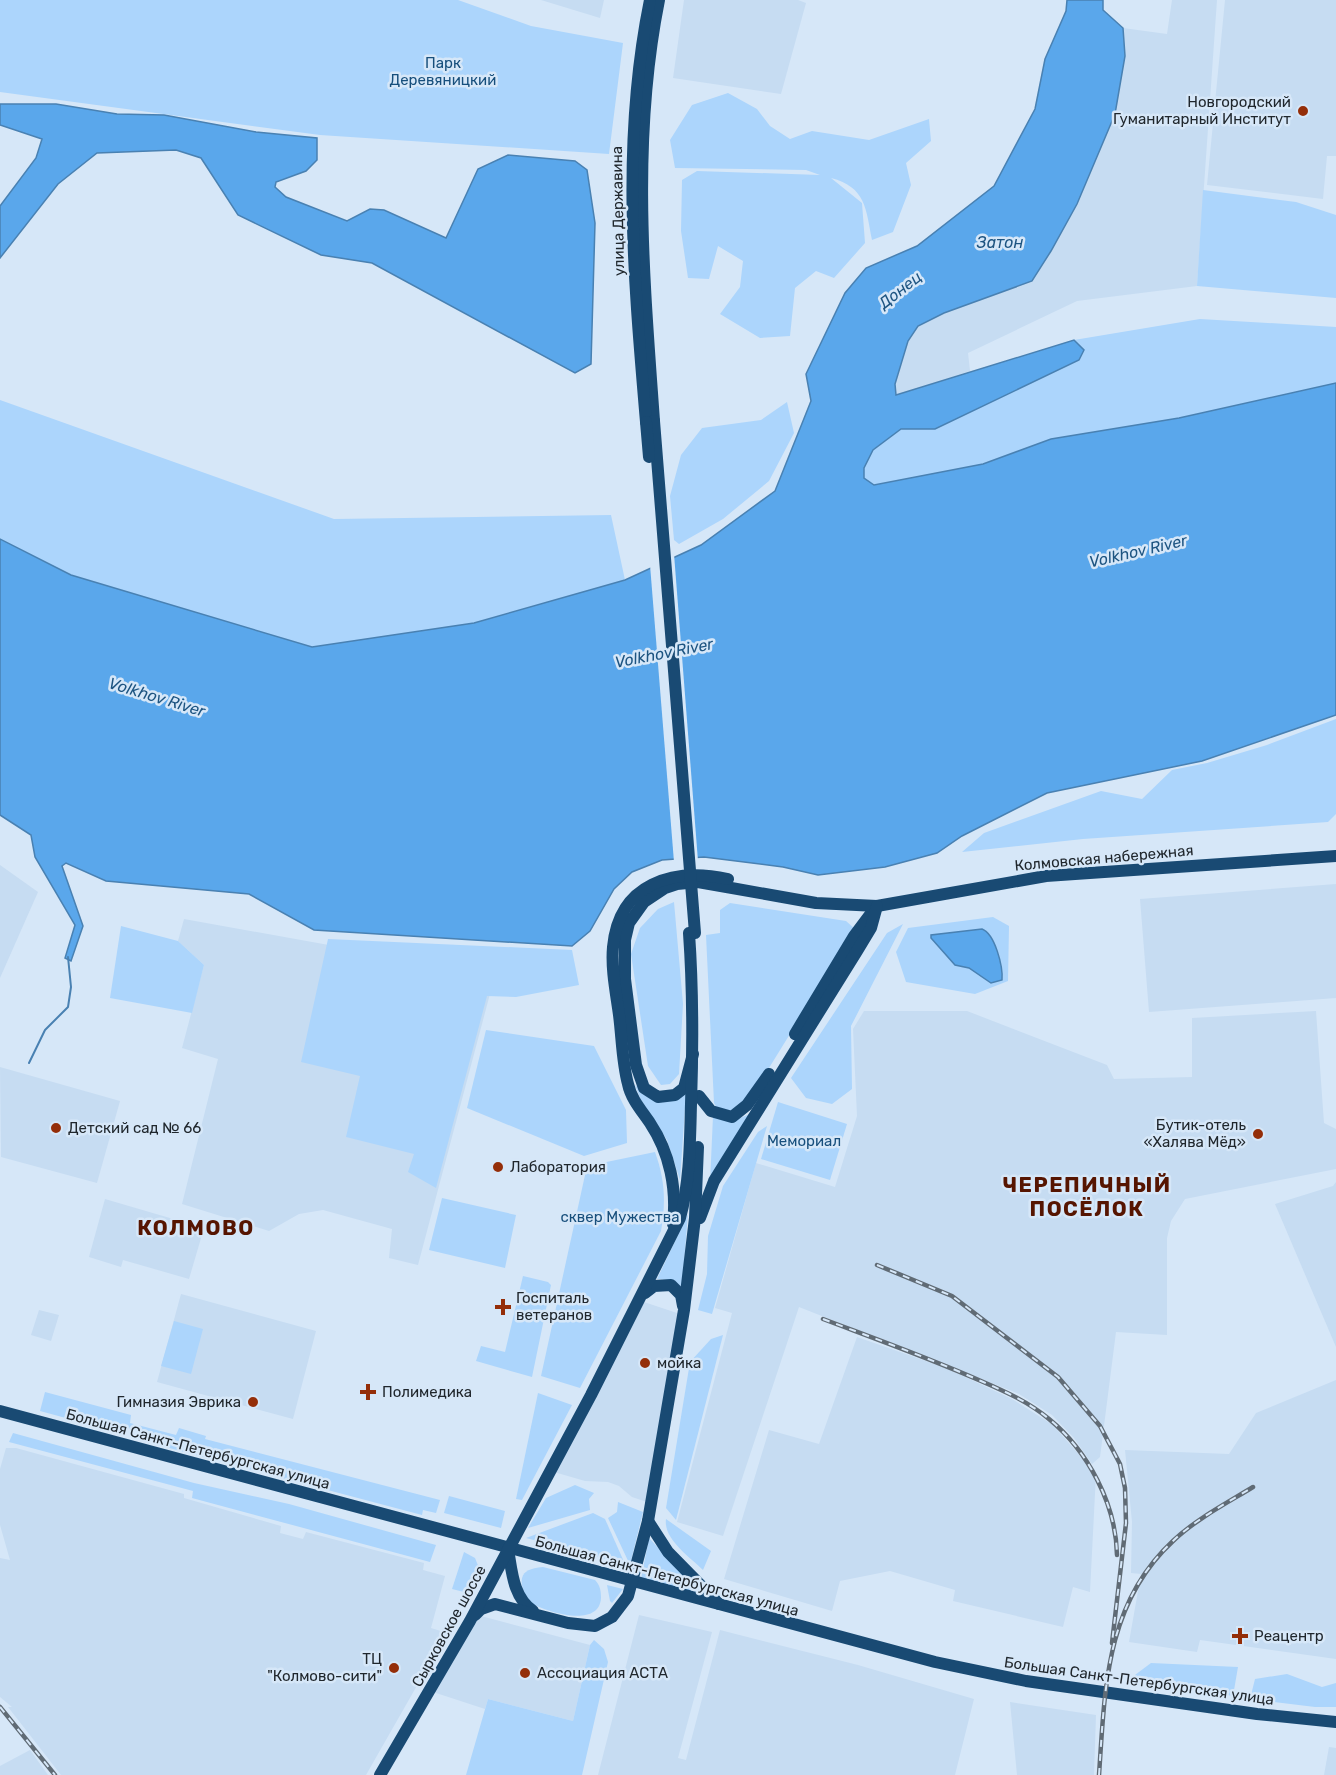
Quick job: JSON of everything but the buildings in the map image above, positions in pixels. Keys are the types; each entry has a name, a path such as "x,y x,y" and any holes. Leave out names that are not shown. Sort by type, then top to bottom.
{"main road":[{"name":"улица Державина","path":"650,0 635,87 631,182 634,279 650,422"},
{"name":"улица Державина","path":"650,422 641,225 641,170 645,94 659,0"},
{"path":"470,1621 481,1609 495,1604 568,1623 595,1626 612,1617 628,1596 648,1521 684,1310 693,1239 699,1096 700,988 692,933 650,422"},
{"name":"Колмовская набережная","path":"693,1054 684,1088 675,1095 658,1097 644,1088 636,1065 625,979 625,940 629,923 644,902 665,888 698,882 816,903 877,906 1046,876 1336,856"},
{"name":"Колмовская набережная","path":"671,1238 675,1210 672,1176 664,1150 628,1085 613,950 619,920 626,907 644,889 657,882 681,874 693,873 834,902 877,906"},
{"path":"699,1096 704,1105 716,1114 732,1117 739,1113 761,1087 854,936 877,906"},
{"path":"693,1239 714,1181 871,928 877,906"},
{"path":"671,1238 686,1199 693,1054 692,933"},
{"name":"Сырковское шоссе","path":"380,1775 470,1621 671,1238"},
{"path":"640,1298 654,1286 671,1285 681,1295 684,1310"},
{"name":"Большая Санкт-Петербургская улица","path":"0,1411 508,1550 870,1646 1003,1677 1257,1714 1336,1722"},
{"path":"648,1521 668,1552 720,1605"},
{"path":"508,1550 515,1588 527,1607 539,1615"},
{"path":"628,1596 655,1588"}],"shaded area":[{"path":"541,0 604,0 600,18"},
{"path":"684,0 798,0 806,3 781,94 673,78"},
{"path":"1172,0 1217,0 1197,286 1077,301 968,353 970,371 896,396 895,384 908,341 918,326 1051,251 1077,204 1125,56 1123,28 1167,34"},
{"path":"1225,0 1336,0 1336,156 1327,156 1323,199 1207,185"},
{"path":"0,865 38,892 0,978"},
{"path":"1336,884 1336,998 1149,1012 1140,899"},
{"path":"184,919 495,975 418,1265 389,1258 392,1229 323,1210 299,1214 269,1231 182,1204 218,1059 182,1048 204,965 178,941"},
{"path":"864,1011 967,1011 1107,1065 1114,1079 1192,1077 1192,1018 1316,1011 1324,1123 1336,1129 1336,1169 1185,1199 1171,1221 1167,1238 1167,1335 1116,1332 1100,1457 1092,1464 1074,1438 1052,1415 1019,1394 799,1307 723,1536 677,1522 732,1313 715,1308 756,1163 835,1187 857,1116 853,1029"},
{"name":"Детский сад № 66","path":"0,1067 120,1101 97,1183 1,1157"},
{"path":"1336,1182 1336,1347 1275,1204 1333,1186"},
{"path":"105,1199 204,1228 189,1279 123,1260 121,1267 89,1257"},
{"path":"181,1294 316,1331 293,1419 157,1382"},
{"path":"644,1302 680,1314 647,1502 632,1497 619,1486 608,1482 585,1481 554,1472"},
{"path":"39,1310 59,1315 51,1341 31,1335"},
{"path":"857,1337 946,1368 1012,1399 1053,1425 1096,1474 1090,1592 1073,1587 1063,1627 953,1601 955,1590 890,1571 840,1581 832,1611 724,1579 769,1430 819,1444"},
{"path":"1336,1380 1336,1659 1200,1640 1197,1652 1129,1642 1141,1574 1131,1573 1132,1522 1125,1450 1229,1454 1256,1413"},
{"path":"6,1448 16,1448 184,1494 184,1498 281,1526 280,1533 303,1539 306,1532 424,1563 423,1570 445,1576 431,1628 447,1633 366,1775 61,1775 8,1707 12,1707 0,1697 0,1558 10,1560 0,1525 0,1469"},
{"path":"639,1615 712,1632 678,1758 686,1760 720,1630 858,1665 974,1699 955,1775 598,1775"},
{"path":"481,1616 590,1645 573,1721 488,1699 485,1709 433,1692 473,1623"},
{"path":"1010,1702 1096,1715 1094,1775 1017,1775"},
{"path":"1329,1747 1336,1748 1336,1775 1324,1775"},
{"path":"30,1750 48,1775 0,1775 0,1766"}],"green space":[{"name":"Парк Деревяницкий","path":"0,0 458,0 531,26 623,43 609,154 320,135 0,92"},
{"path":"728,93 757,109 770,126 790,139 812,131 869,140 929,119 931,141 906,163 911,185 893,232 872,240 866,209 858,193 843,182 831,178 862,203 865,243 834,278 816,271 795,288 790,336 760,338 720,314 740,287 743,261 718,246 709,279 688,278 681,231 682,180 697,171 820,175 806,170 675,168 670,140 692,105"},
{"path":"1203,190 1296,202 1336,215 1336,298 1197,286"},
{"path":"1200,319 1336,327 1336,383 1179,418 1051,439 984,464 874,485 864,478 864,468 873,450 901,429 935,429 1079,360 1083,350 1074,340"},
{"path":"0,400 334,519 611,515 625,580 474,623 312,647 71,575 0,539"},
{"path":"787,402 794,433 769,481 723,519 679,544 674,540 670,496 681,455 702,428 761,420"},
{"path":"1336,719 1336,814 1328,822 1083,839 962,852 984,833 1101,791 1142,799 1172,770 1207,763 1267,745"},
{"path":"674,902 683,1004 679,1074 670,1084 661,1085 648,1066 631,954 640,928 658,909"},
{"path":"730,903 846,921 855,929 759,1084 733,1112 718,1110 714,1103 706,935 720,933 720,910"},
{"path":"993,917 1009,926 1008,981 975,994 906,982 896,952 908,928"},
{"path":"903,924 851,1026 852,1089 832,1104 806,1098 791,1078 887,933"},
{"path":"121,926 178,941 204,965 192,1013 110,998"},
{"path":"328,939 572,950 579,985 516,997 487,996 436,1188 408,1172 414,1154 346,1137 360,1076 301,1062"},
{"path":"486,1030 594,1046 626,1110 627,1143 584,1156 467,1108"},
{"path":"635,1085 650,1097 686,1093 680,1180 667,1140 641,1100"},
{"name":"Мемориал","path":"778,1102 847,1124 830,1180 761,1159"},
{"path":"750,1114 710,1183 713,1116 735,1120"},
{"path":"767,1126 712,1314 698,1310 707,1274 708,1236 723,1186 758,1132"},
{"name":"сквер Мужества","path":"655,1152 664,1191 661,1231 580,1388 541,1376 587,1166"},
{"path":"442,1198 516,1215 505,1268 429,1250"},
{"path":"688,1214 682,1288 674,1280 657,1279"},
{"path":"523,1276 548,1282 551,1285 532,1377 476,1361 481,1346 505,1352"},
{"path":"174,1321 203,1329 191,1374 161,1366"},
{"path":"723,1335 676,1520 666,1508 690,1362 711,1339"},
{"path":"45,1392 131,1415 130,1423 176,1435 179,1428 206,1436 205,1439 440,1500 436,1513 423,1510 422,1515 158,1445 160,1437 112,1424 110,1430 40,1411"},
{"path":"538,1393 572,1405 522,1500 516,1499"},
{"path":"13,1433 194,1483 289,1504 436,1545 430,1562 192,1498 193,1491 9,1442"},
{"path":"575,1485 594,1493 589,1499 590,1510 528,1528 546,1498"},
{"path":"449,1496 505,1511 501,1528 444,1513"},
{"path":"618,1502 643,1512 630,1565 608,1518 617,1512"},
{"path":"593,1513 605,1519 625,1564 526,1538"},
{"path":"666,1519 711,1551 703,1570 673,1540 666,1526"},
{"path":"649,1538 704,1597 641,1579"},
{"path":"464,1552 475,1558 479,1568 468,1593 452,1589"},
{"path":"543,1567 595,1580 601,1593 598,1608 581,1616 569,1615 545,1609 527,1601 522,1588 522,1577 528,1570"},
{"path":"607,1585 623,1589 612,1603 610,1601"},
{"path":"594,1640 604,1649 608,1662 582,1775 466,1775 488,1699 573,1721 590,1645"},
{"path":"1151,1663 1238,1667 1233,1696 1131,1678"},
{"path":"1287,1674 1322,1687 1336,1683 1336,1707 1315,1707 1250,1699 1255,1679"}],"water":[{"path":"1067,0 1103,0 1103,10 1123,28 1125,56 1115,114 1077,204 1032,281 944,313 918,326 908,341 895,384 896,395 1074,340 1084,350 1079,360 935,429 901,429 873,450 864,468 864,478 874,485 983,464 1051,439 1179,418 1336,383 1336,715 1202,761 1047,793 962,836 937,853 885,867 818,875 783,867 704,857 662,860 632,872 614,889 590,931 572,946 314,930 249,894 106,881 66,863 62,866 83,926 71,961 65,958 75,925 35,857 31,835 0,815 0,539 71,575 312,647 474,623 625,580 701,545 775,491 811,401 806,374 845,293 866,268 917,246 994,186 1035,109 1045,59 1066,11"},
{"path":"0,104 56,104 117,114 164,115 256,132 317,138 317,160 306,171 276,182 275,187 286,197 347,221 370,209 384,210 446,238 478,169 508,155 575,161 587,170 595,223 591,364 575,373 372,263 321,255 238,215 201,158 176,150 97,153 58,184 0,258 0,206 36,158 42,139 0,125"},
{"path":"982,929 991,937 997,951 1002,980 991,983 969,968 955,965 931,938 931,935"}],"pier":[{"path":"674,554 698,861 674,862 650,565"}],"waterway":[{"path":"29,1063 45,1030 68,1007 71,987 68,957"}],"railway":[{"path":"877,1265 952,1296 1058,1377 1100,1426 1120,1464 1125,1488 1126,1523 1112,1643"},
{"path":"823,1319 990,1385 1025,1402 1049,1419 1076,1447 1097,1480 1111,1517 1117,1555"},
{"path":"1099,1775 1107,1680 1121,1620 1134,1592 1151,1566 1182,1533 1253,1487"},
{"path":"0,1707 55,1775"}],"place":[{"name":"Новгородский Гуманитарный Институт","path":"1303,111"},
{"name":"Детский сад № 66","path":"56,1128"},
{"name":"Бутик-отель «Халява Мёд»","path":"1258,1134"},
{"name":"Лаборатория","path":"498,1167"},
{"name":"Госпиталь ветеранов","path":"503,1307"},
{"name":"мойка","path":"645,1363"},
{"name":"Полимедика","path":"368,1392"},
{"name":"Гимназия Эврика","path":"253,1402"},
{"name":"Реацентр","path":"1240,1636"},
{"name":"ТЦ \"Колмово-сити\"","path":"394,1668"},
{"name":"Ассоциация АСТА","path":"525,1673"}],"district":[{"name":"ЧЕРЕПИЧНЫЙ ПОСЁЛОК","path":"1087,1196"},
{"name":"КОЛМОВО","path":"196,1227"}],"water label":[{"name":"Затон","path":"1000,242"},
{"name":"Донец","path":"900,290"},
{"name":"Volkhov River","path":"1138,551"},
{"name":"Volkhov River","path":"664,653"},
{"name":"Volkhov River","path":"157,697"}]}
